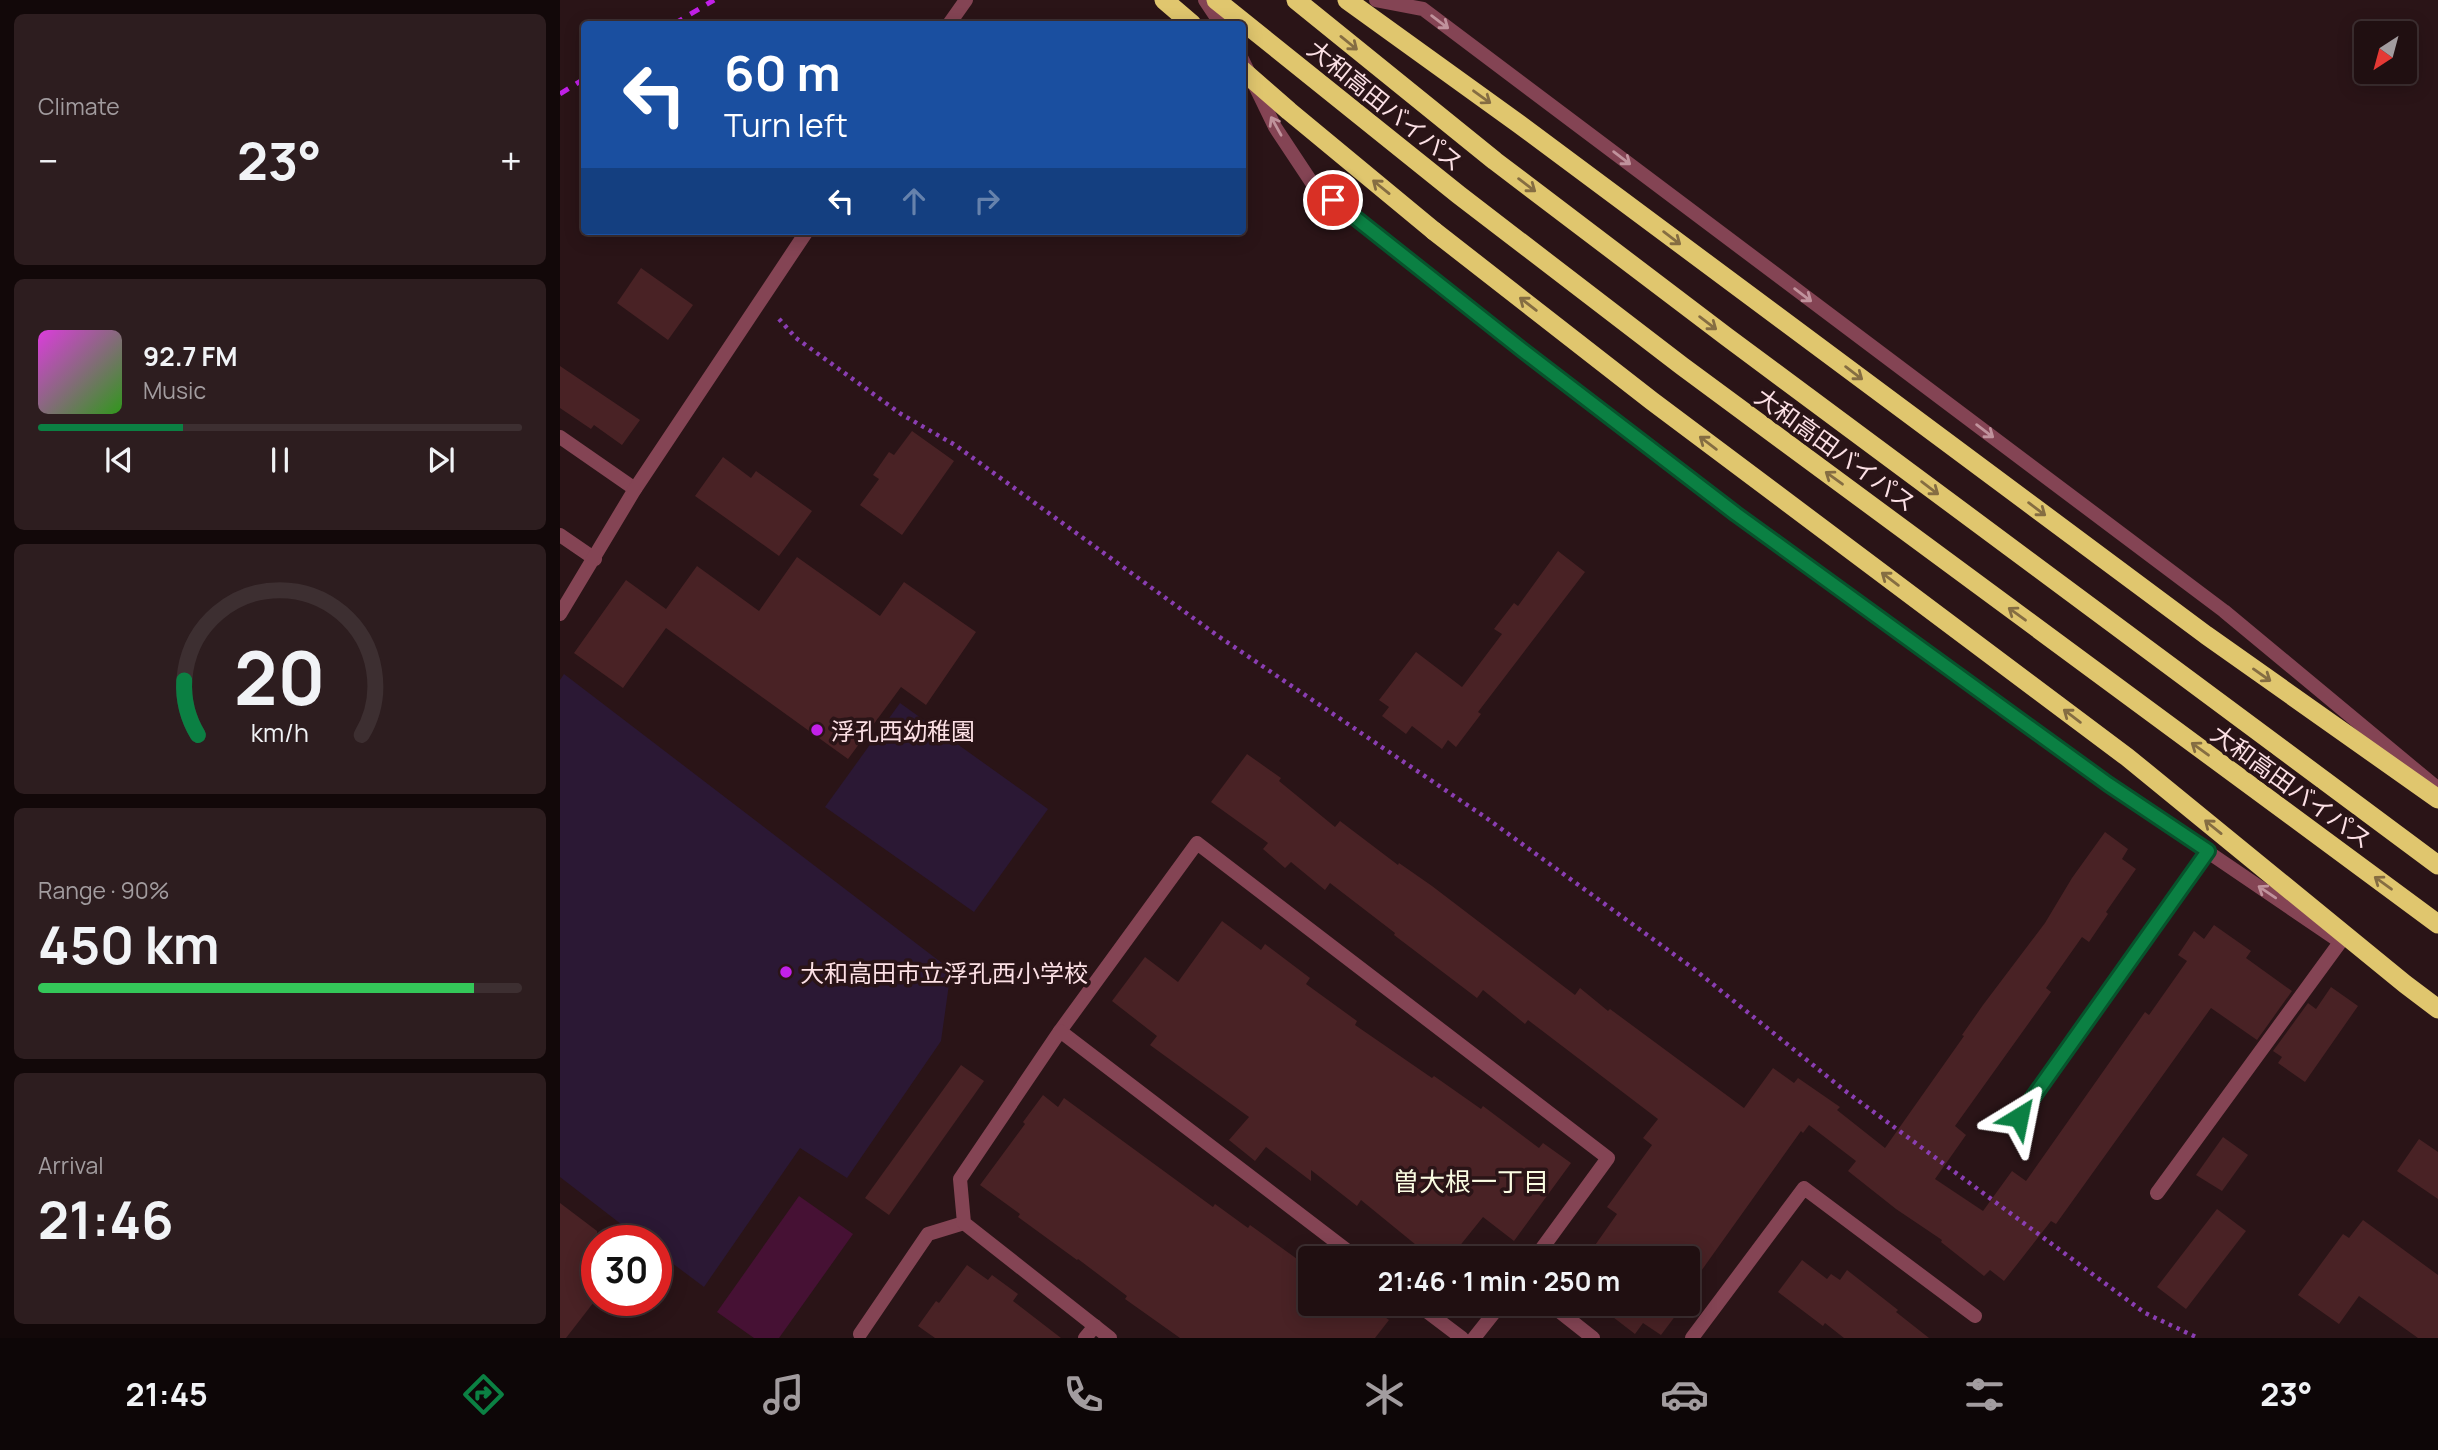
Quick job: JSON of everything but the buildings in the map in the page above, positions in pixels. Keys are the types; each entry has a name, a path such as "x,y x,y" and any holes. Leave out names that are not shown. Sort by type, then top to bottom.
{"highway":[{"path":"1164,0 1188,21"},
{"name":"大和高田バイパス","path":"1216,0 1242,21"},
{"name":"大和高田バイパス","path":"1296,0 1495,161 1705,321 2438,865"},
{"path":"1347,0 1519,124 2206,635 2438,799"},
{"name":"大和高田バイパス","path":"1246,24 1459,195 1682,366 2438,924"},
{"path":"1246,73 1434,231 1652,401 2127,757 2438,1009"}],"street":[{"path":"951,21 966,0"},
{"path":"1205,0 1219,21"},
{"path":"1376,0 1423,9 2224,611 2438,789"},
{"path":"1246,67 1275,127 1312,183 1521,349 1736,514 2108,784 2405,984"},
{"path":"560,614 635,489 804,235"},
{"path":"560,437 635,489"},
{"path":"560,535 595,559"},
{"path":"1110,1338 1090,1332 964,1223 960,1179 1060,1031 1197,843 1608,1158 1544,1246"},
{"path":"2019,1117 2208,851"},
{"path":"2157,1193 2340,941"},
{"path":"1060,1031 1341,1246"},
{"path":"1692,1338 1804,1188 1975,1316"},
{"path":"860,1334 928,1234 964,1223"},
{"path":"1433,1316 1462,1338"},
{"path":"1474,1338 1491,1316"},
{"path":"1565,1316 1593,1338"}],"path":[{"path":"761,298 796,338 901,414 955,445 1218,636 1485,817 1694,969 1844,1090 2146,1313 2198,1338"}],"shaded area":[{"name":"大和高田市立浮孔西小学校","path":"564,674 951,970 941,1041 847,1178 800,1148 704,1287 672,1263 672,1225 622,1225 560,1177 560,680"},
{"path":"900,703 1048,809 974,912 825,807"},
{"path":"799,1196 853,1234 779,1338 754,1338 717,1312"}],"railway":[{"path":"679,21 714,0"},
{"path":"560,94 581,81"}],"place":[{"name":"浮孔西幼稚園","path":"817,730"},
{"name":"大和高田市立浮孔西小学校","path":"786,972"}],"district":[{"name":"曽大根一丁目","path":"1471,1181"}],"route":[{"path":"1333,200 1736,514 2108,784 2208,851 2019,1117"}]}
